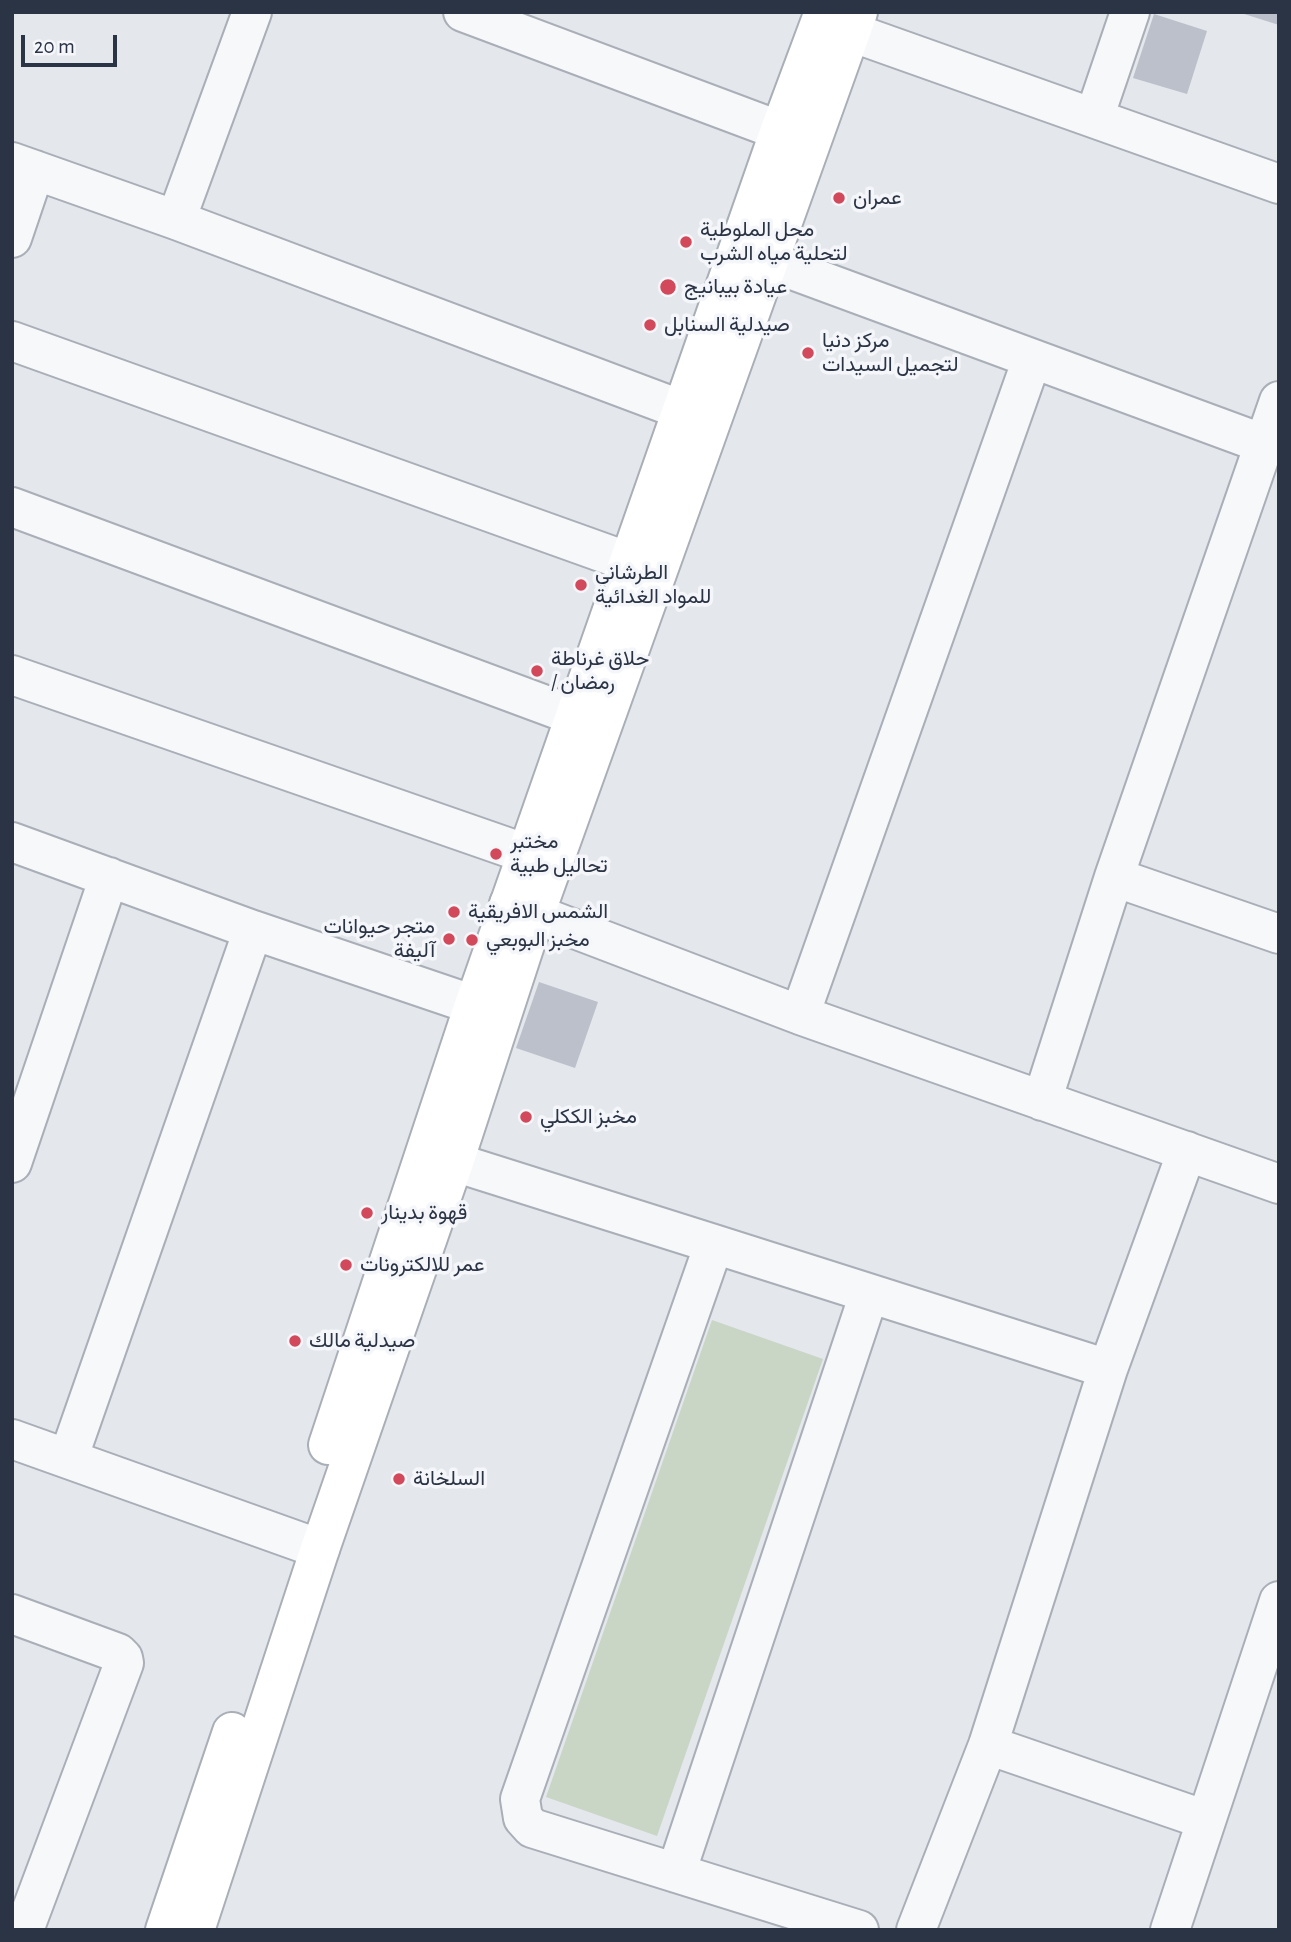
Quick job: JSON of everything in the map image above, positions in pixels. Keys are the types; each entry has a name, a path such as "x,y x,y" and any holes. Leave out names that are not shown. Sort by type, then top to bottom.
{"street":[{"path":"176,220 253,12"},
{"path":"463,12 795,136"},
{"path":"1094,118 1130,12"},
{"path":"195,1930 308,1545 474,1005 522,909 527,854 682,410 844,19 1094,118 1279,184"},
{"path":"165,1930 454,1162 522,909 768,261 795,136"},
{"path":"12,238 24,166 176,220 682,410"},
{"path":"768,261 1264,444"},
{"path":"12,341 629,562"},
{"path":"800,1015 1032,359"},
{"path":"1042,1101 1114,877 1279,401"},
{"path":"12,507 575,716"},
{"path":"12,675 527,854"},
{"path":"12,842 253,930 474,1005"},
{"path":"12,1163 109,877"},
{"path":"1114,877 1279,934"},
{"path":"522,909 800,1015 1279,1184"},
{"path":"68,1459 253,930"},
{"path":"916,1930 988,1745 1108,1369 1187,1150"},
{"path":"454,1162 1108,1369"},
{"path":"714,1244 520,1799 523,1818 532,1828 859,1930"},
{"path":"677,1873 869,1294"},
{"path":"12,1439 308,1545"},
{"path":"1170,1930 1279,1601"},
{"path":"12,1614 118,1653 124,1663 24,1930"},
{"path":"988,1745 1206,1820"}],"green space":[{"path":"712,1320 823,1359 657,1836 546,1797"}],"building":[{"path":"1279,12 1279,25 1241,13"},
{"path":"1154,14 1207,31 1187,94 1133,78"},
{"path":"539,982 598,1002 575,1068 516,1048"}],"place":[{"name":"عمران","path":"839,198"},
{"name":"محل الملوطية لتحلية مياه الشرب","path":"686,242"},
{"name":"عيادة بيبانيج","path":"668,287"},
{"name":"صيدلية السنابل","path":"650,325"},
{"name":"مركز دنيا لتجميل السيدات","path":"808,353"},
{"name":"الطرشاني للمواد الغدائية","path":"581,585"},
{"name":"حلاق غرناطة / رمضان","path":"537,671"},
{"name":"مختبر تحاليل طبية","path":"496,854"},
{"name":"الشمس الافريقية","path":"454,912"},
{"name":"متجر حيوانات آليفة","path":"449,939"},
{"name":"مخبز البوبعي","path":"472,940"},
{"name":"مخبز الككلي","path":"526,1117"},
{"name":"قهوة بدينار","path":"367,1213"},
{"name":"عمر للالكترونات","path":"346,1265"},
{"name":"صيدلية مالك","path":"295,1341"},
{"name":"السلخانة","path":"399,1479"}]}
